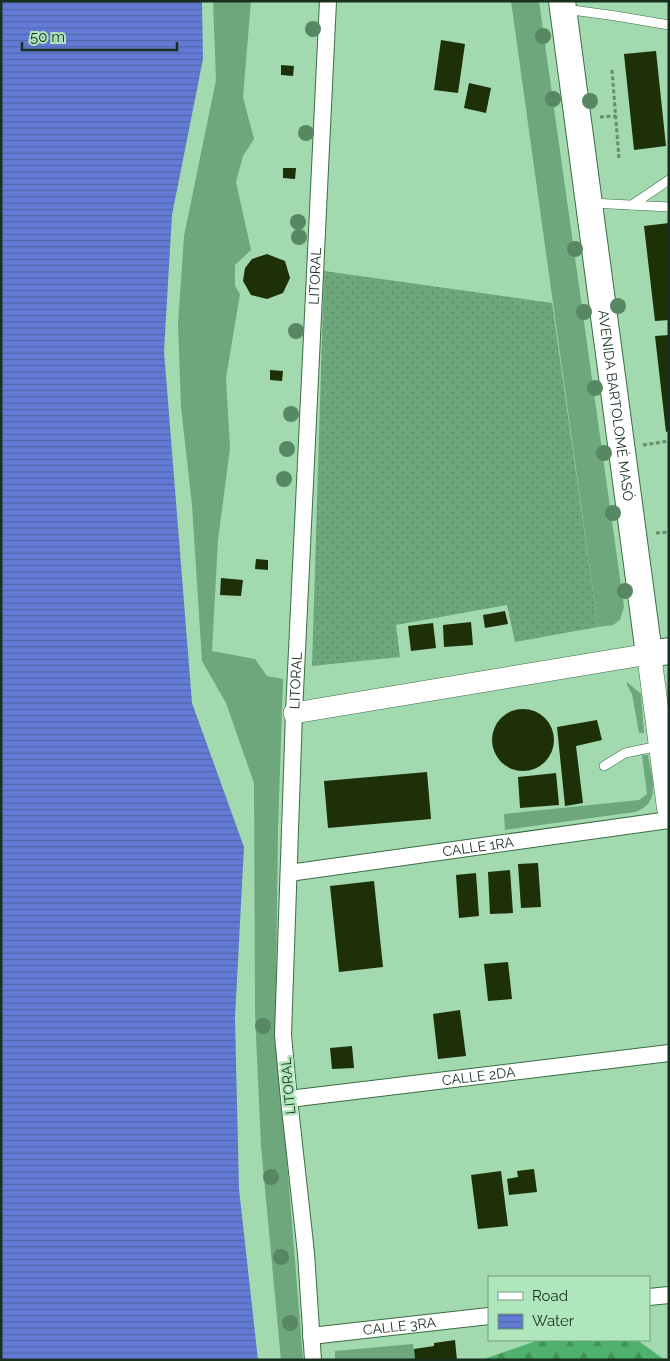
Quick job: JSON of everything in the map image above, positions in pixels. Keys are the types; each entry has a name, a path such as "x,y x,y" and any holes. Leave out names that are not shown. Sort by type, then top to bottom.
{"main road":[{"name":"AVENIDA BARTOLOMÉ MASÓ","path":"562,5 588,203 659,652 661,745 669,808"}],"street":[{"name":"LITORAL","path":"313,1360 306,1253 288,1099 283,1035 294,713 328,1"},
{"path":"294,713 659,652"},
{"name":"CALLE 1RA","path":"289,873 669,820"},
{"name":"CALLE 2DA","path":"288,1099 669,1053"},
{"path":"650,1297 669,1295"},
{"name":"CALLE 3RA","path":"311,1336 488,1316"}],"lane":[{"path":"562,5 669,25"},
{"path":"631,205 669,180"},
{"path":"588,203 669,207"},
{"path":"604,766 625,754 661,745"}],"path":[{"path":"612,70 619,159"},
{"path":"642,446 669,442"}],"green space":[{"path":"213,1 251,1 243,97 254,139 243,156 236,182 251,250 235,265 235,286 240,294 226,378 230,448 218,540 212,651 255,659 267,676 283,679 278,830 276,985 284,1125 303,1360 281,1360 261,1146 255,1013 254,783 226,703 202,661 192,505 181,407 178,324 184,236 216,80"},
{"path":"511,1 539,1 624,607 620,620 613,625 598,627"},
{"path":"324,271 552,303 598,627 515,642 507,605 396,625 400,657 312,666"},
{"path":"627,682 641,694 644,733 639,733 632,694"},
{"path":"642,755 648,755 653,781 652,796 644,808 635,812 505,830 504,814 639,800 647,794"},
{"path":"536,1341 638,1341 665,1360 487,1360 487,1358"},
{"path":"413,1344 415,1360 335,1360 335,1351"}],"water":[{"path":"1,1 202,1 203,59 172,215 164,351 192,703 244,847 235,1018 239,1189 258,1360 1,1360"}],"building":[{"path":"441,40 465,44 458,93 434,90"},
{"path":"656,51 666,146 634,150 624,54"},
{"path":"281,65 294,66 293,76 281,75"},
{"path":"469,83 491,88 486,113 464,108"},
{"path":"283,168 296,168 295,179 283,178"},
{"path":"669,223 669,320 655,321 644,226"},
{"path":"267,254 285,261 290,278 283,293 267,299 251,295 243,281 245,268 252,259"},
{"path":"669,335 669,431 666,432 655,336"},
{"path":"270,370 283,371 282,381 270,380"},
{"path":"256,559 268,560 268,570 255,569"},
{"path":"221,578 243,580 241,596 220,595"},
{"path":"505,611 508,624 485,628 483,615"},
{"path":"471,622 473,645 444,647 443,625"},
{"path":"433,623 436,648 411,651 408,626"},
{"path":"523,709 540,714 545,718 549,723 554,740 549,757 545,762 540,766 523,771 506,766 501,762 497,757 492,740 497,723 501,718 506,714"},
{"path":"597,720 602,740 576,746 583,803 565,806 557,727"},
{"path":"427,772 431,819 328,828 324,781"},
{"path":"556,773 559,805 520,808 518,777"},
{"path":"538,863 541,907 521,908 518,864"},
{"path":"510,870 513,913 490,914 488,872"},
{"path":"476,873 479,916 459,918 456,875"},
{"path":"374,881 383,967 339,972 330,886"},
{"path":"508,962 512,999 488,1001 484,964"},
{"path":"460,1010 466,1056 438,1059 433,1014"},
{"path":"352,1046 354,1068 332,1069 330,1048"},
{"path":"534,1169 537,1192 509,1195 507,1179 518,1177 517,1171"},
{"path":"501,1171 508,1226 478,1229 471,1175"},
{"path":"455,1340 457,1360 415,1360 414,1349 434,1346 434,1343"}]}
